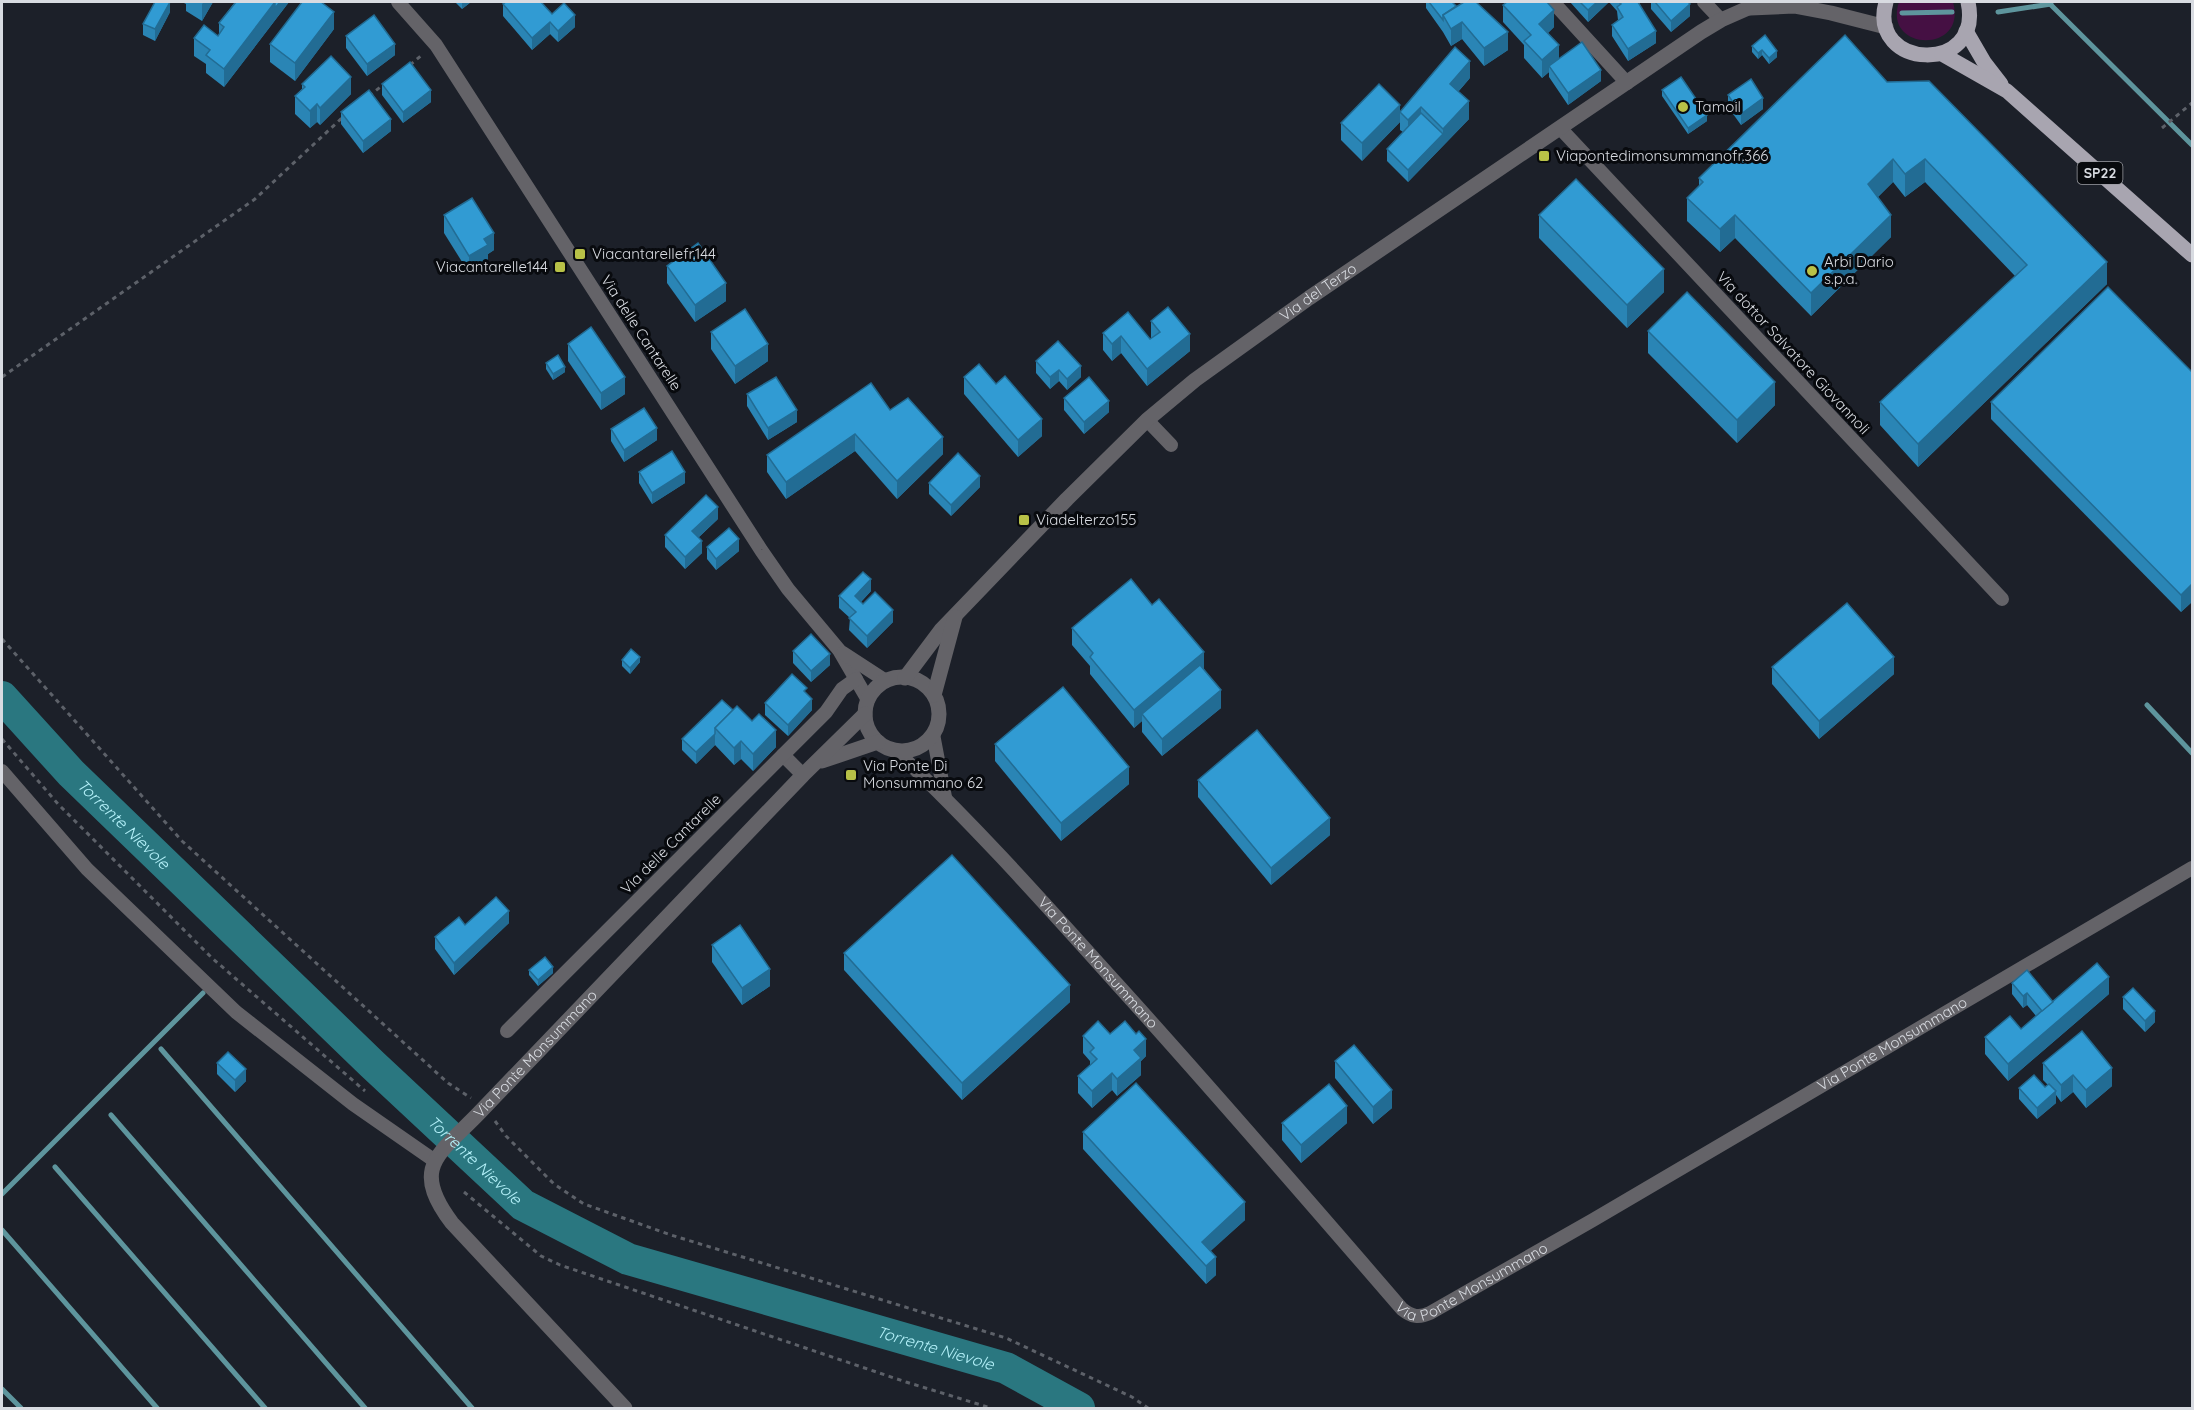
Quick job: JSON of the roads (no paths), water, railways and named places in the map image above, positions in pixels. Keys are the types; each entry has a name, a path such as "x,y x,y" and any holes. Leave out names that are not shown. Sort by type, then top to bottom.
{"main road":[{"path":"1886,2 1884,16 1886,27"},
{"path":"1942,54 1951,48 1966,31 1970,13 1968,2"},
{"name":"SP22","path":"1886,27 1902,49 1928,56 1942,54 2007,91"},
{"name":"SP22","path":"1966,31 1984,62 2007,91 2193,255"}],"street":[{"name":"Via delle Cantarelle","path":"398,2 436,45 761,550 788,589 839,650 856,679 867,707"},
{"path":"1553,2 1626,83"},
{"path":"1704,2 1721,20"},
{"name":"Via del Terzo","path":"905,678 934,638 956,615 1147,420 1195,380 1309,298 1626,83 1721,20 1762,2"},
{"path":"1748,8 1794,6 1886,27"},
{"name":"Via dottor Salvatore Giovannoli","path":"1560,128 2002,599"},
{"path":"1147,420 1171,445"},
{"path":"934,695 924,685 905,678 886,681 876,688 867,707 869,730 878,742 895,750 905,751 920,746 933,734 939,717 934,695 956,615"},
{"name":"Via delle Cantarelle","path":"839,650 886,681"},
{"name":"Via delle Cantarelle","path":"507,1031 826,712 842,689 856,679"},
{"name":"Via Ponte Monsummano","path":"440,1155 867,707"},
{"path":"933,734 945,797"},
{"path":"783,755 808,771 838,754 878,742"},
{"name":"Via Ponte Monsummano","path":"895,750 945,797 1022,878 1241,1121 1402,1309 1417,1317 1430,1313 1603,1214 2193,868"},
{"path":"2,771 87,869 236,1012 337,1091 440,1155 430,1173 432,1192 452,1223 625,1408"}],"waterway":[{"path":"2048,2 2192,145"},
{"path":"1998,12 2051,4"},
{"path":"1902,13 1952,12"},
{"name":"Torrente Nievole","path":"2,697 71,773 372,1064 523,1205 628,1259 1006,1368 1079,1408"},
{"path":"2147,705 2192,753"},
{"path":"2,1194 203,993"},
{"path":"161,1049 472,1408"},
{"path":"111,1115 365,1408"},
{"path":"55,1167 265,1408"},
{"path":"2,1230 157,1408"},
{"path":"2,1389 21,1408"}],"place":[{"name":"Tamoil","path":"1683,107"},
{"name":"Viapontedimonsummanofr.366","path":"1544,156"},
{"name":"Viacantarellefr.144","path":"580,254"},
{"name":"Viacantarelle144","path":"560,267"},
{"name":"Arbi Dario s.p.a.","path":"1812,271"},
{"name":"Viadelterzo155","path":"1024,520"},
{"name":"Via Ponte Di Monsummano 62","path":"851,775"}]}
